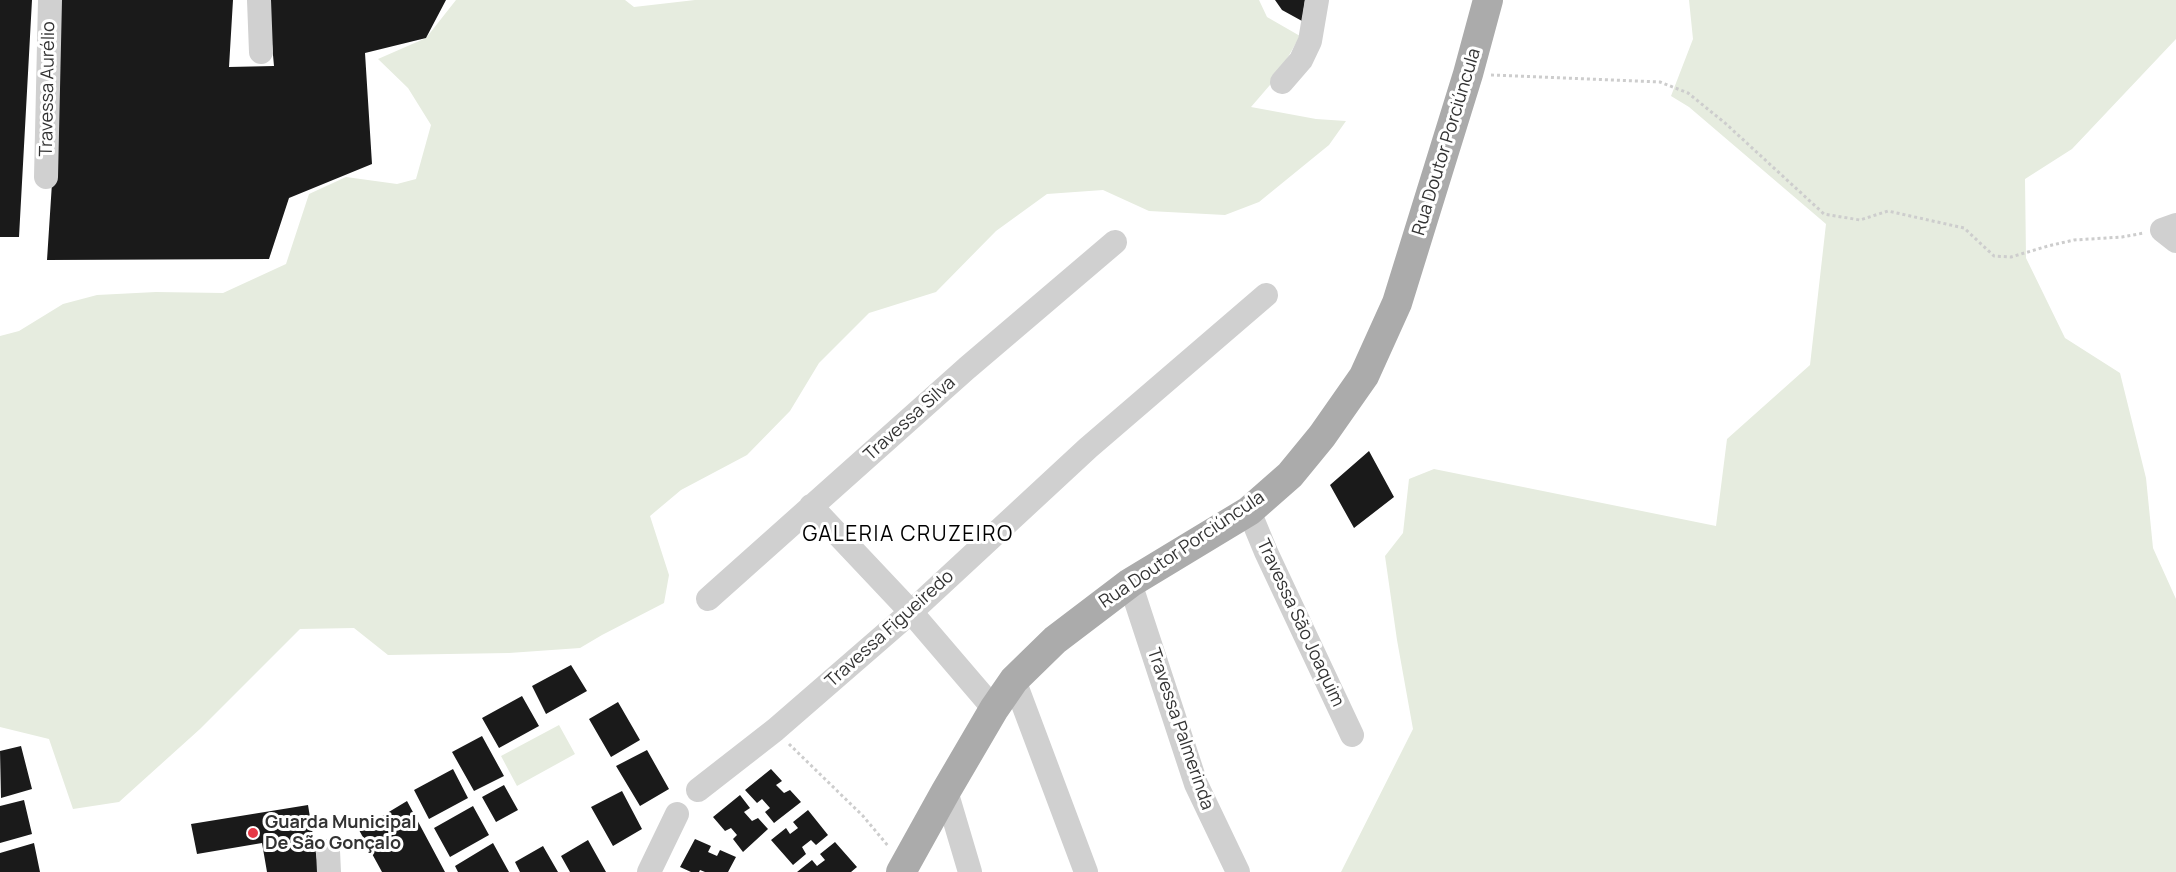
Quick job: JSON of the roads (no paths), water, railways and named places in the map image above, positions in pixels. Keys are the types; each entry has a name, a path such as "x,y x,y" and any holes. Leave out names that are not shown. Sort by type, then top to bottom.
{"main road":[{"name":"Rua Doutor Porciúncula","path":"903,869 946,791 1014,680 1055,640 1130,583 1249,511 1290,475 1322,436 1364,376 1397,303 1468,74 1488,0"}],"street":[{"name":"Travessa Aurélio","path":"46,177 50,0"},
{"path":"259,0 261,52"},
{"path":"1282,82 1301,60 1310,41 1317,0"},
{"name":"Travessa Silva","path":"708,599 967,368 1115,242"},
{"name":"Travessa Figueiredo","path":"698,790 775,730 911,612 1088,448 1266,295"},
{"path":"811,506 911,612 994,710"},
{"name":"Travessa São Joaquim","path":"1249,511 1352,735"},
{"name":"Travessa Palmerinda","path":"1130,583 1196,784 1238,872"},
{"path":"1014,680 1086,872"},
{"path":"946,791 970,872"},
{"path":"649,872 677,814"}],"place":[{"name":"Guarda Municipal De São Gonçalo","path":"253,833"}],"district":[{"name":"GALERIA CRUZEIRO","path":"908,535"}]}
